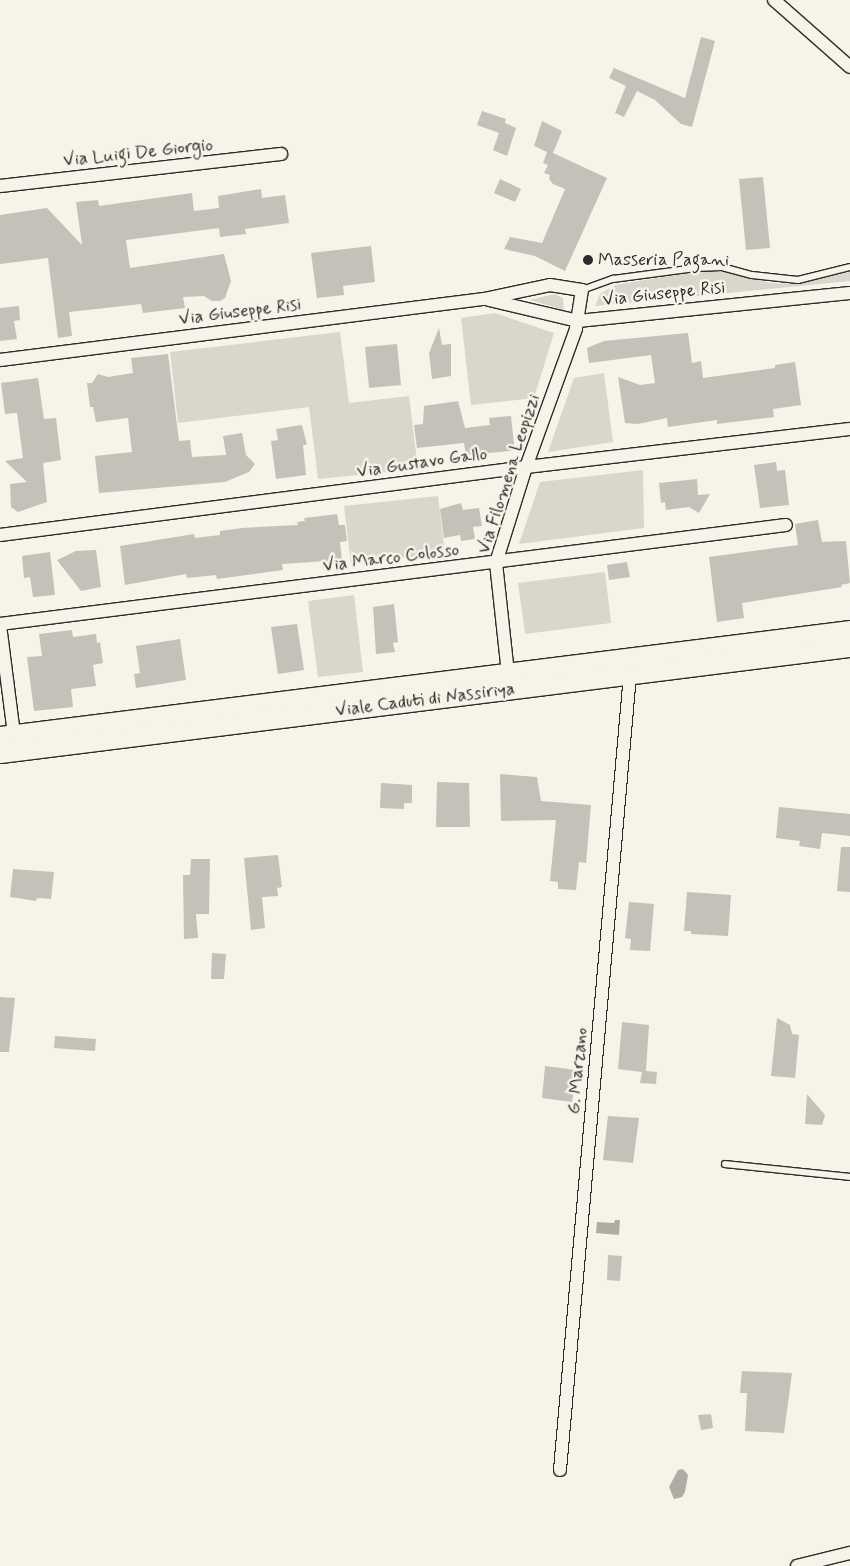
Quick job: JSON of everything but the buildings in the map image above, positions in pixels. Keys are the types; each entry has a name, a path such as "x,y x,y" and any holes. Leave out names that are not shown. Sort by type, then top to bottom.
{"main road":[{"name":"Viale Caduti di Nassiriya","path":"7,735 850,630"},
{"name":"Viale Caduti di Nassiriya","path":"0,753 850,647"}],"street":[{"path":"774,0 850,67"},
{"name":"Via Luigi De Giorgio","path":"0,186 281,154"},
{"name":"Via Giuseppe Risi","path":"0,360 484,299 550,285 582,290"},
{"name":"Via Filomena Leopizzi","path":"508,673 496,563 526,467 578,321 582,290"},
{"name":"Via Giuseppe Risi","path":"484,299 578,321 850,293"},
{"name":"Via Gustavo Gallo","path":"0,535 526,467 850,429"},
{"name":"Via Marco Colosso","path":"0,625 786,525"},
{"path":"0,625 7,735"},
{"name":"G. Marzano","path":"560,1470 630,675"},
{"path":"797,1566 850,1553"}],"lane":[{"name":"Via Giuseppe Risi","path":"582,290 613,279 694,268 722,267 752,275 798,280 850,267"},
{"path":"725,1164 850,1177"}],"shaded area":[{"path":"698,271 724,272 771,283 793,284 850,272 850,281 595,306 600,294 615,285"},
{"path":"554,294 563,298 564,310 530,300"},
{"path":"495,313 554,333 534,398 471,405 461,318"},
{"path":"340,332 349,403 409,396 418,469 318,479 309,407 178,423 170,352"},
{"path":"604,373 613,442 548,452 574,378"},
{"path":"643,470 644,528 519,544 540,482"},
{"path":"438,496 445,553 351,564 344,506"},
{"path":"605,572 611,623 525,634 518,583"},
{"path":"354,595 363,672 318,677 308,601"},
{"path":"615,1220 620,1220 619,1235 596,1233 597,1222 614,1223"},
{"path":"683,1469 688,1475 685,1492 682,1497 674,1499 669,1487 678,1470"}],"place":[{"name":"Masseria Pagani","path":"588,260"}]}
